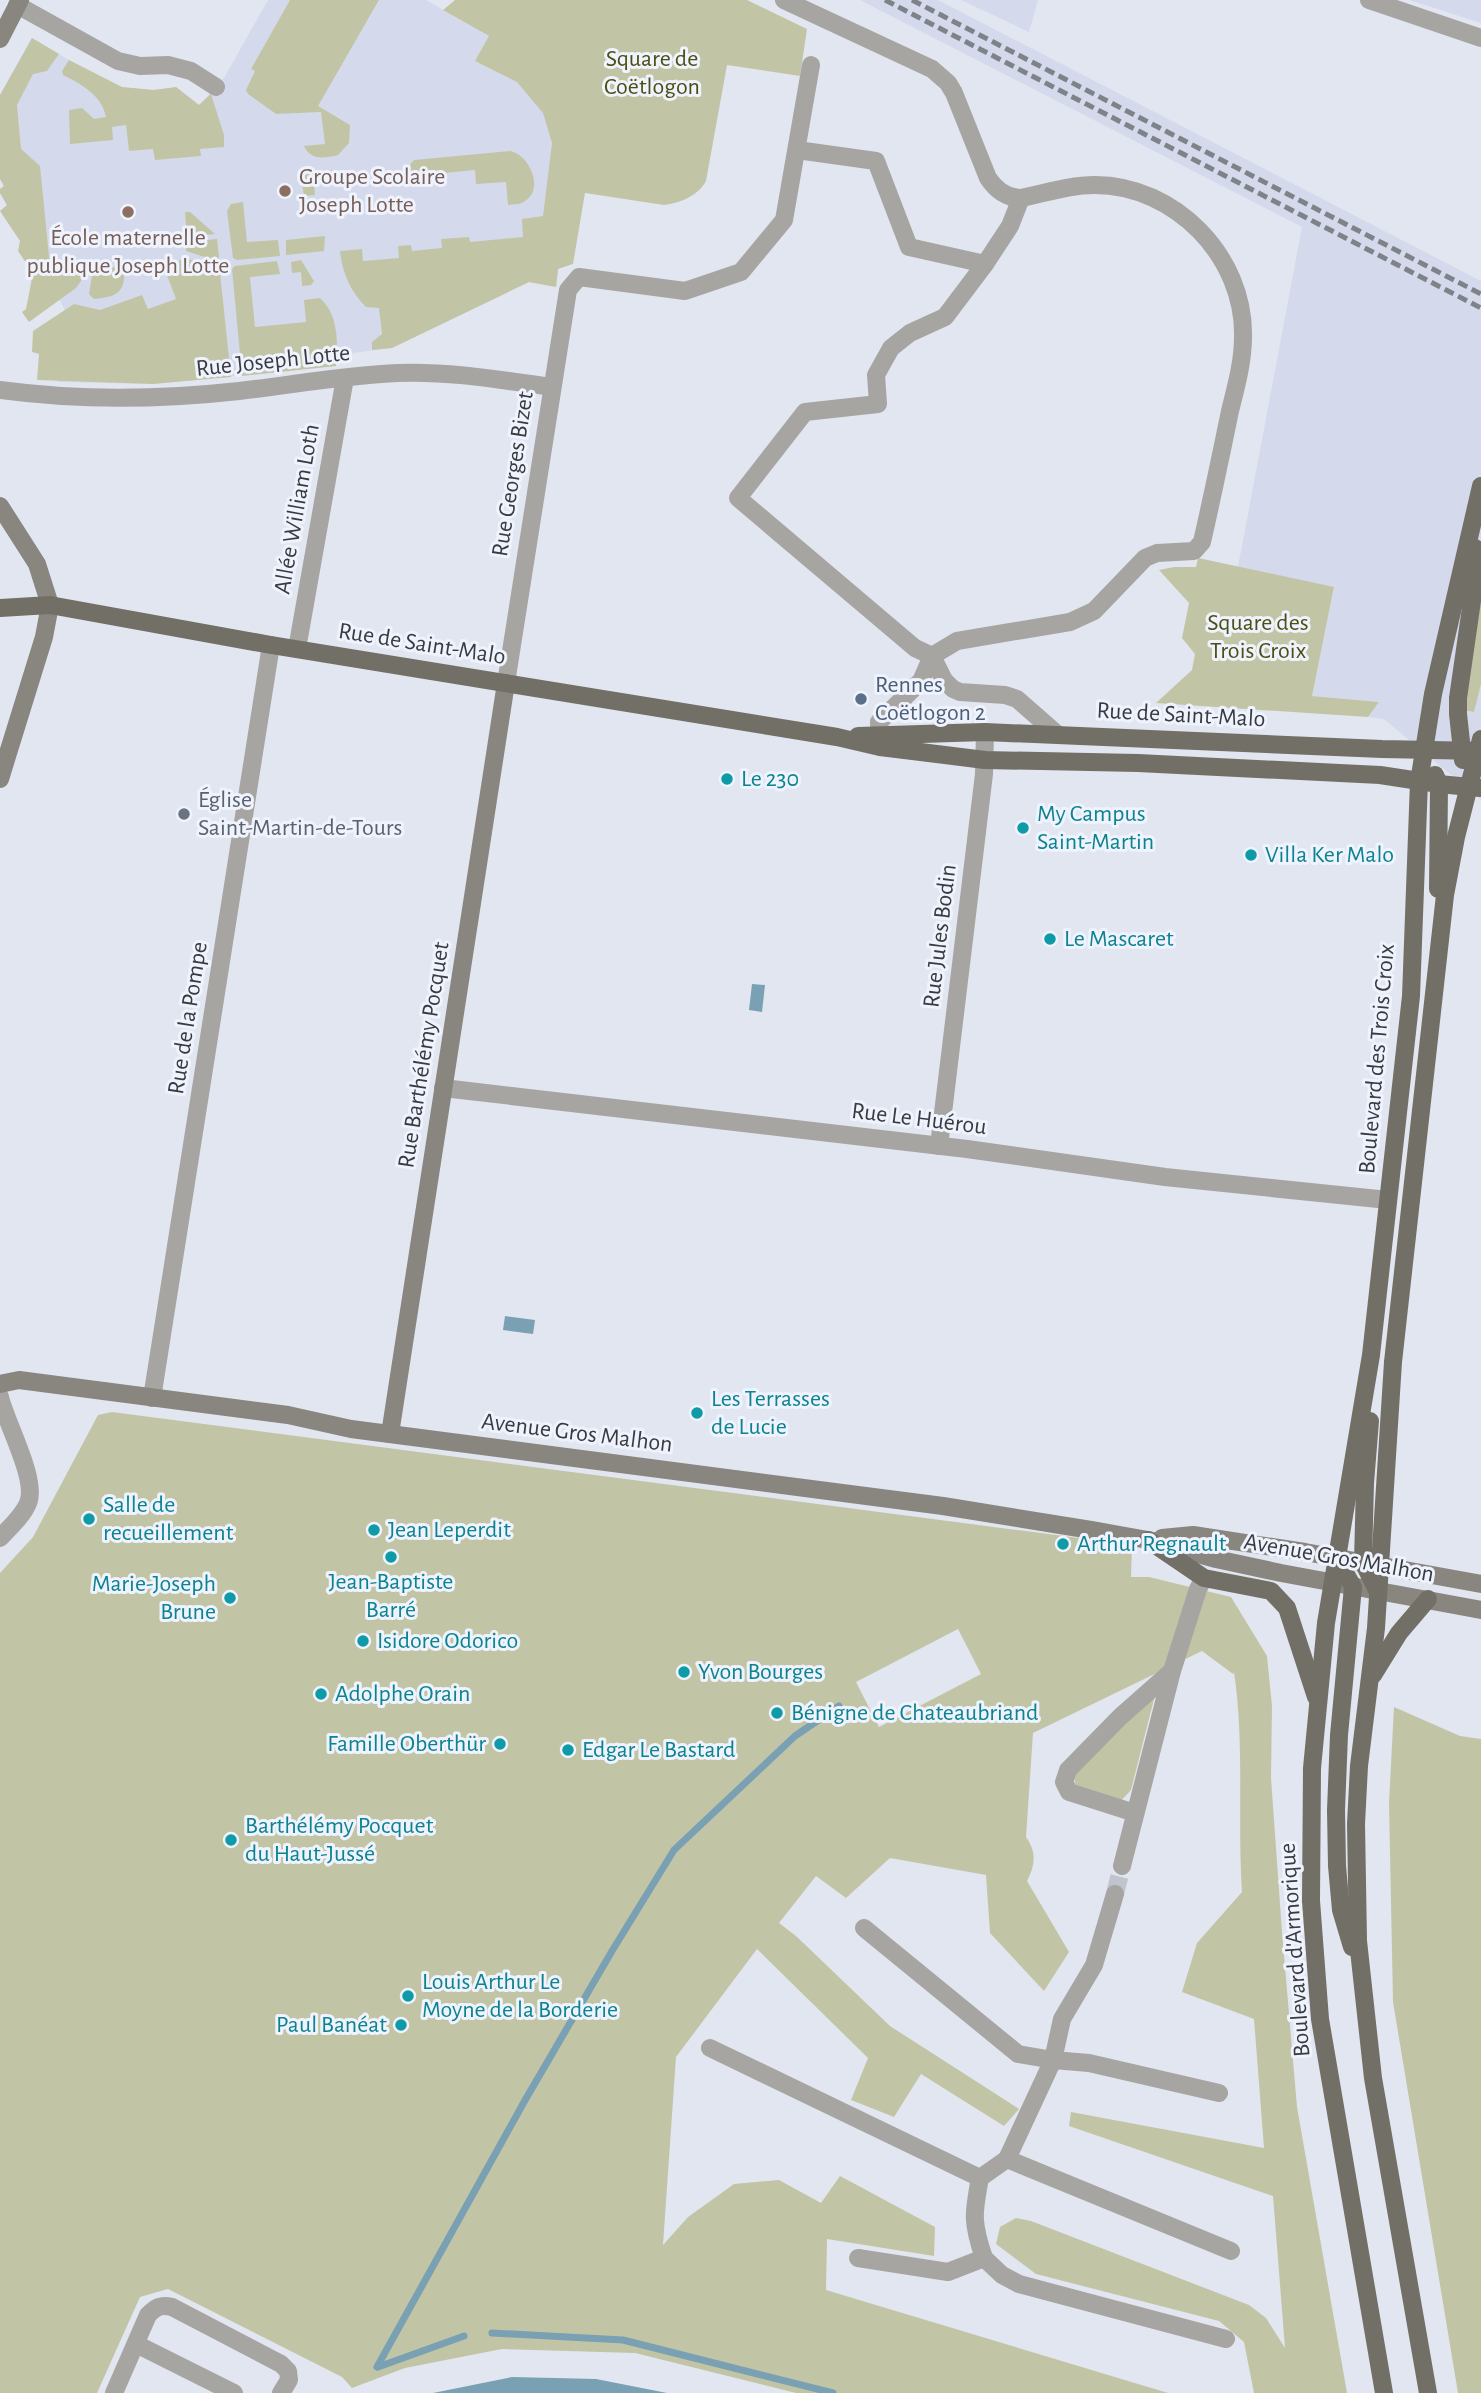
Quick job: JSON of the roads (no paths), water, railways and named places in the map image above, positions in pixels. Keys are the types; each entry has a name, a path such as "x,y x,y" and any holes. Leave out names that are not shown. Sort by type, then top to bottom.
{"main road":[{"path":"1424,749 1436,679 1481,486"},
{"name":"Boulevard des Trois Croix","path":"1378,1592 1371,1564 1438,959 1452,855 1475,787 1475,748 1458,698 1473,594 1477,504"},
{"name":"Rue de Saint-Malo","path":"0,608 50,605 271,645 985,760 1138,763 1380,775 1475,787"},
{"name":"Rue de Saint-Malo","path":"879,741 985,732 1382,749 1475,748"},
{"name":"Boulevard des Trois Croix","path":"1333,1583 1371,1355 1411,996 1419,782 1424,749"},
{"name":"Boulevard des Trois Croix","path":"1424,749 1439,784 1438,959"},
{"path":"1371,1355 1370,1443 1365,1483 1371,1564"},
{"path":"1148,1540 1204,1578 1271,1591 1287,1608 1318,1702"},
{"path":"1337,1558 1353,1587 1339,1735 1337,1866 1341,1910 1362,1984"},
{"name":"Boulevard d'Armorique","path":"1333,1583 1312,1768 1311,1901 1320,2019 1384,2393"},
{"path":"1378,1592 1356,1824 1356,1886 1362,1984 1373,2078 1428,2393"},
{"path":"1369,1681 1399,1633 1428,1599"}],"street":[{"path":"784,0 917,61 940,75 954,93 988,178 994,187 1013,198 1075,186 1097,185 1153,197 1170,206 1202,232 1214,247 1234,285 1243,320 1242,355 1199,548 1194,551 1157,553 1145,558 1094,611 1070,622 957,641 932,656 921,681 879,722 879,741"},
{"path":"1369,0 1481,38"},
{"path":"0,39 19,3 118,61 140,66 168,65 191,71 216,87"},
{"path":"811,65 797,150 876,161 909,247 985,264"},
{"name":"Rue Georges Bizet","path":"506,683 568,290 579,277 685,291 741,272 784,220 797,150"},
{"path":"1021,198 1010,226 945,317 909,333 891,348 876,375 878,404 805,412 738,498 915,648 932,656 944,680 953,689 1017,699 1057,734"},
{"name":"Rue Joseph Lotte","path":"0,390 56,397 151,398 399,373 469,375 552,387"},
{"name":"Allée William Loth","path":"298,649 345,378"},
{"path":"0,506 37,564 50,605 44,637 0,779"},
{"name":"Rue de la Pompe","path":"152,1398 271,645"},
{"name":"Rue Barthélémy Pocquet","path":"390,1434 506,683"},
{"name":"Rue Jules Bodin","path":"939,1146 985,760 985,732"},
{"name":"Rue Le Huérou","path":"443,1088 939,1146 1165,1177 1388,1200"},
{"name":"Avenue Gros Malhon","path":"0,1384 19,1380 288,1415 351,1429 943,1506 1148,1540 1216,1559 1481,1610"},
{"path":"0,1397 31,1490 28,1505 0,1538"},
{"name":"Avenue Gros Malhon","path":"1148,1540 1193,1535 1481,1584"},
{"path":"1122,1866 1172,1671 1204,1578"},
{"path":"1135,1813 1069,1793 1064,1782 1068,1770 1120,1717 1172,1671"},
{"path":"1115,1894 1094,1965 1062,2019 1054,2060 1007,2159 980,2178 973,2213 976,2235 984,2258 1002,2275 1019,2284 1226,2339"},
{"path":"864,1928 1018,2053 1089,2063 1219,2093"},
{"path":"710,2048 980,2178"},
{"path":"1007,2159 1231,2251"},
{"path":"858,2258 948,2272 984,2258"},
{"path":"114,2393 148,2315 165,2305 281,2364 288,2371 289,2380 281,2393"},
{"path":"136,2344 234,2393"}],"water":[{"path":"752,984 765,985 762,1012 749,1010"},
{"path":"505,1316 535,1320 533,1334 503,1330"},
{"path":"512,2377 596,2379 667,2393 433,2393"}],"waterway":[{"path":"377,2367 524,2102 674,1850 795,1736 839,1706"},
{"path":"492,2333 623,2340 833,2393"},
{"path":"378,2367 464,2336"}],"tunnel":[{"path":"1115,1894 1122,1866"}],"railway":[{"path":"885,0 1481,308"},
{"path":"912,0 1481,294"}],"place":[{"name":"Groupe Scolaire Joseph Lotte","path":"285,191"},
{"name":"École maternelle publique Joseph Lotte","path":"128,212"},
{"name":"Rennes Coëtlogon 2","path":"861,699"},
{"name":"Le 230","path":"727,779"},
{"name":"Église Saint-Martin-de-Tours","path":"184,814"},
{"name":"My Campus Saint-Martin","path":"1023,828"},
{"name":"Villa Ker Malo","path":"1251,855"},
{"name":"Le Mascaret","path":"1050,939"},
{"name":"Les Terrasses de Lucie","path":"697,1413"},
{"name":"Salle de recueillement","path":"89,1519"},
{"name":"Jean Leperdit","path":"374,1530"},
{"name":"Arthur Regnault","path":"1063,1544"},
{"name":"Jean-Baptiste Barré","path":"391,1557"},
{"name":"Marie-Joseph Brune","path":"230,1598"},
{"name":"Isidore Odorico","path":"363,1641"},
{"name":"Yvon Bourges","path":"684,1672"},
{"name":"Adolphe Orain","path":"321,1694"},
{"name":"Bénigne de Chateaubriand","path":"777,1713"},
{"name":"Famille Oberthür","path":"500,1744"},
{"name":"Edgar Le Bastard","path":"568,1750"},
{"name":"Barthélémy Pocquet du Haut-Jussé","path":"231,1840"},
{"name":"Louis Arthur Le Moyne de la Borderie","path":"408,1996"},
{"name":"Paul Banéat","path":"401,2025"}],"park label":[{"name":"Square de Coëtlogon","path":"652,73"},
{"name":"Square des Trois Croix","path":"1258,637"}]}
